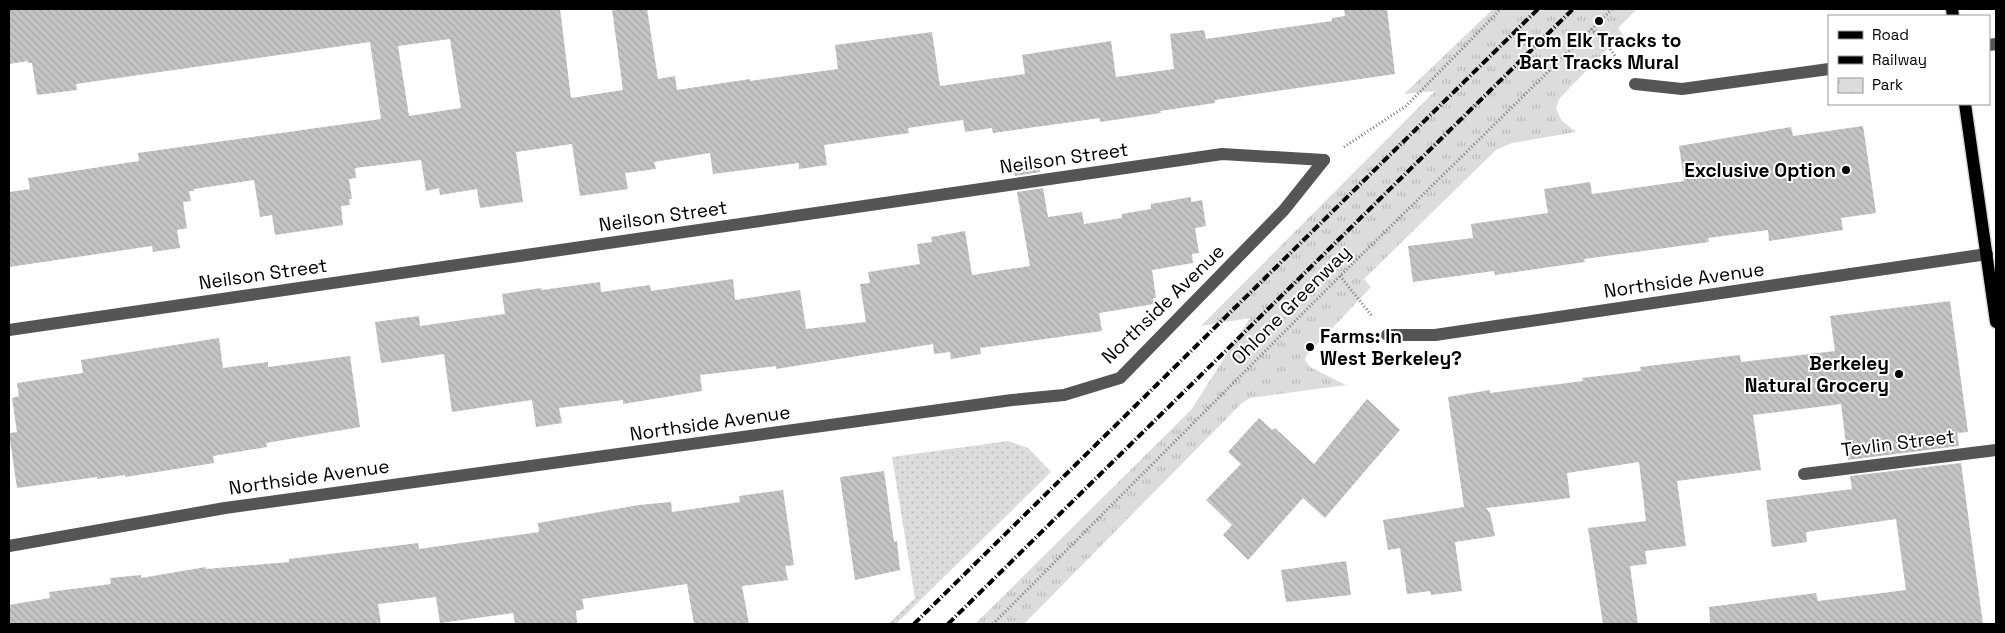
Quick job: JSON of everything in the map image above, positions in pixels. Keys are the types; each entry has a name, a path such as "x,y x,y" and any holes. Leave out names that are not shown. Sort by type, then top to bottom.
{"main road":[{"path":"1965,105 1996,322"}],"street":[{"path":"1635,84 1682,89 1828,69"},
{"name":"Neilson Street","path":"9,330 1222,154 1324,160"},
{"name":"Northside Avenue","path":"9,546 225,508 1003,401 1064,395 1120,378 1284,210 1324,160"},
{"name":"Northside Avenue","path":"1387,335 1436,335 1987,254"},
{"name":"Tevlin Street","path":"1804,474 1996,450"}],"path":[{"path":"1324,160 1406,106 1501,9"},
{"name":"Ohlone Greenway","path":"993,624 1340,276 1612,9"},
{"path":"1591,29 1606,43 1635,84"},
{"path":"1340,276 1387,335"}],"green space":[{"path":"1493,9 1637,9 1618,28 1624,36 1610,46 1559,99 1556,109 1562,121 1576,132 1512,143 1496,150 1364,279 1371,287 1306,356 1305,360 1310,367 1346,385 1250,398 1242,403 1024,624 975,624 1191,410 1250,318 1201,326 1435,91 1404,94"},
{"path":"1008,441 1028,448 1051,472 896,624 888,624 915,598 892,457"}],"building":[{"path":"9,9 560,9 571,98 623,90 612,9 647,9 658,79 675,76 677,90 838,69 835,45 932,32 940,86 1025,74 1022,55 1111,41 1116,77 1174,69 1170,34 1204,30 1206,39 1332,21 1332,18 1345,16 1344,9 1387,9 1395,74 1215,100 1215,103 1100,122 1100,118 993,133 992,128 965,132 963,120 908,128 909,133 824,145 827,165 799,169 799,163 713,174 710,153 654,162 656,169 625,173 628,189 580,196 572,144 516,152 523,202 480,208 477,189 440,195 439,188 426,191 421,160 355,168 356,178 349,179 352,199 349,199 350,205 341,206 343,225 275,235 272,215 260,217 254,180 189,191 191,201 183,202 187,228 177,230 180,248 153,252 152,246 9,267 9,192 30,189 28,178 139,161 138,153 381,119 370,42 76,84 77,90 37,95 32,63 28,63 28,61 9,64","holes":["450,39 461,108 409,116 398,46"]},
{"path":"1863,126 1876,213 1841,218 1843,230 1769,241 1768,230 1708,238 1709,242 1584,259 1585,262 1495,275 1494,271 1413,282 1408,246 1473,238 1471,224 1548,213 1544,189 1590,182 1592,194 1684,181 1679,146 1791,127 1793,136"},
{"path":"1038,162 1040,172 1015,176 1013,166"},
{"path":"1043,188 1048,217 1082,212 1084,224 1122,218 1122,214 1151,209 1151,204 1191,197 1191,202 1202,200 1206,226 1195,228 1199,253 1192,254 1193,263 1152,270 1156,298 1153,298 1154,304 1099,313 1102,331 980,348 981,354 951,359 950,352 934,354 933,344 776,369 776,366 700,375 702,391 623,404 623,400 559,408 562,423 536,427 532,400 452,412 444,354 381,363 375,322 419,316 420,326 505,314 502,294 600,282 601,292 650,285 651,291 733,279 735,300 800,290 806,329 866,322 860,284 870,283 868,272 920,264 917,244 932,242 931,237 965,231 972,275 1030,266 1017,192"},
{"path":"1950,301 1968,432 1957,433 1959,446 1848,460 1841,404 1753,415 1761,470 1677,481 1686,546 1645,551 1647,564 1630,566 1638,624 1603,624 1588,528 1646,521 1639,462 1567,473 1570,498 1486,508 1490,513 1495,536 1455,542 1462,591 1431,595 1430,591 1407,594 1400,548 1388,550 1383,520 1464,507 1448,397 1490,390 1490,393 1583,381 1582,378 1641,371 1640,367 1740,355 1741,362 1835,351 1830,316"},
{"path":"219,338 223,368 268,362 268,367 350,356 360,427 266,443 267,447 213,456 214,463 125,477 125,475 97,479 97,477 17,488 9,433 17,432 12,398 19,396 17,383 83,373 81,360"},
{"path":"1367,399 1400,430 1325,518 1303,498 1248,560 1223,535 1232,525 1206,500 1241,464 1228,452 1259,418 1272,430 1275,428 1314,464"},
{"path":"1961,463 1983,624 1710,624 1709,607 1816,593 1818,601 1906,590 1896,519 1806,532 1807,542 1772,547 1766,500 1852,489 1850,476"},
{"path":"884,471 894,542 897,541 900,570 855,580 840,477"},
{"path":"783,490 794,565 785,566 788,580 742,586 749,624 694,624 687,584 582,599 584,609 576,611 577,624 515,624 513,613 440,623 436,597 378,604 381,624 9,624 9,605 50,598 49,592 111,584 110,578 141,575 141,578 206,567 206,569 289,562 289,559 418,543 419,549 539,532 538,523 639,505 671,502 672,512 740,502 739,496"},
{"path":"1346,561 1351,595 1286,602 1281,570"}],"railway":[{"path":"914,624 1538,9"},
{"path":"948,624 1573,9"}],"place":[{"name":"From Elk Tracks to Bart Tracks Mural","path":"1599,21"},
{"name":"Exclusive Option","path":"1846,170"},
{"name":"Farms: In West Berkeley?","path":"1310,347"},
{"name":"Berkeley Natural Grocery","path":"1899,374"}]}
